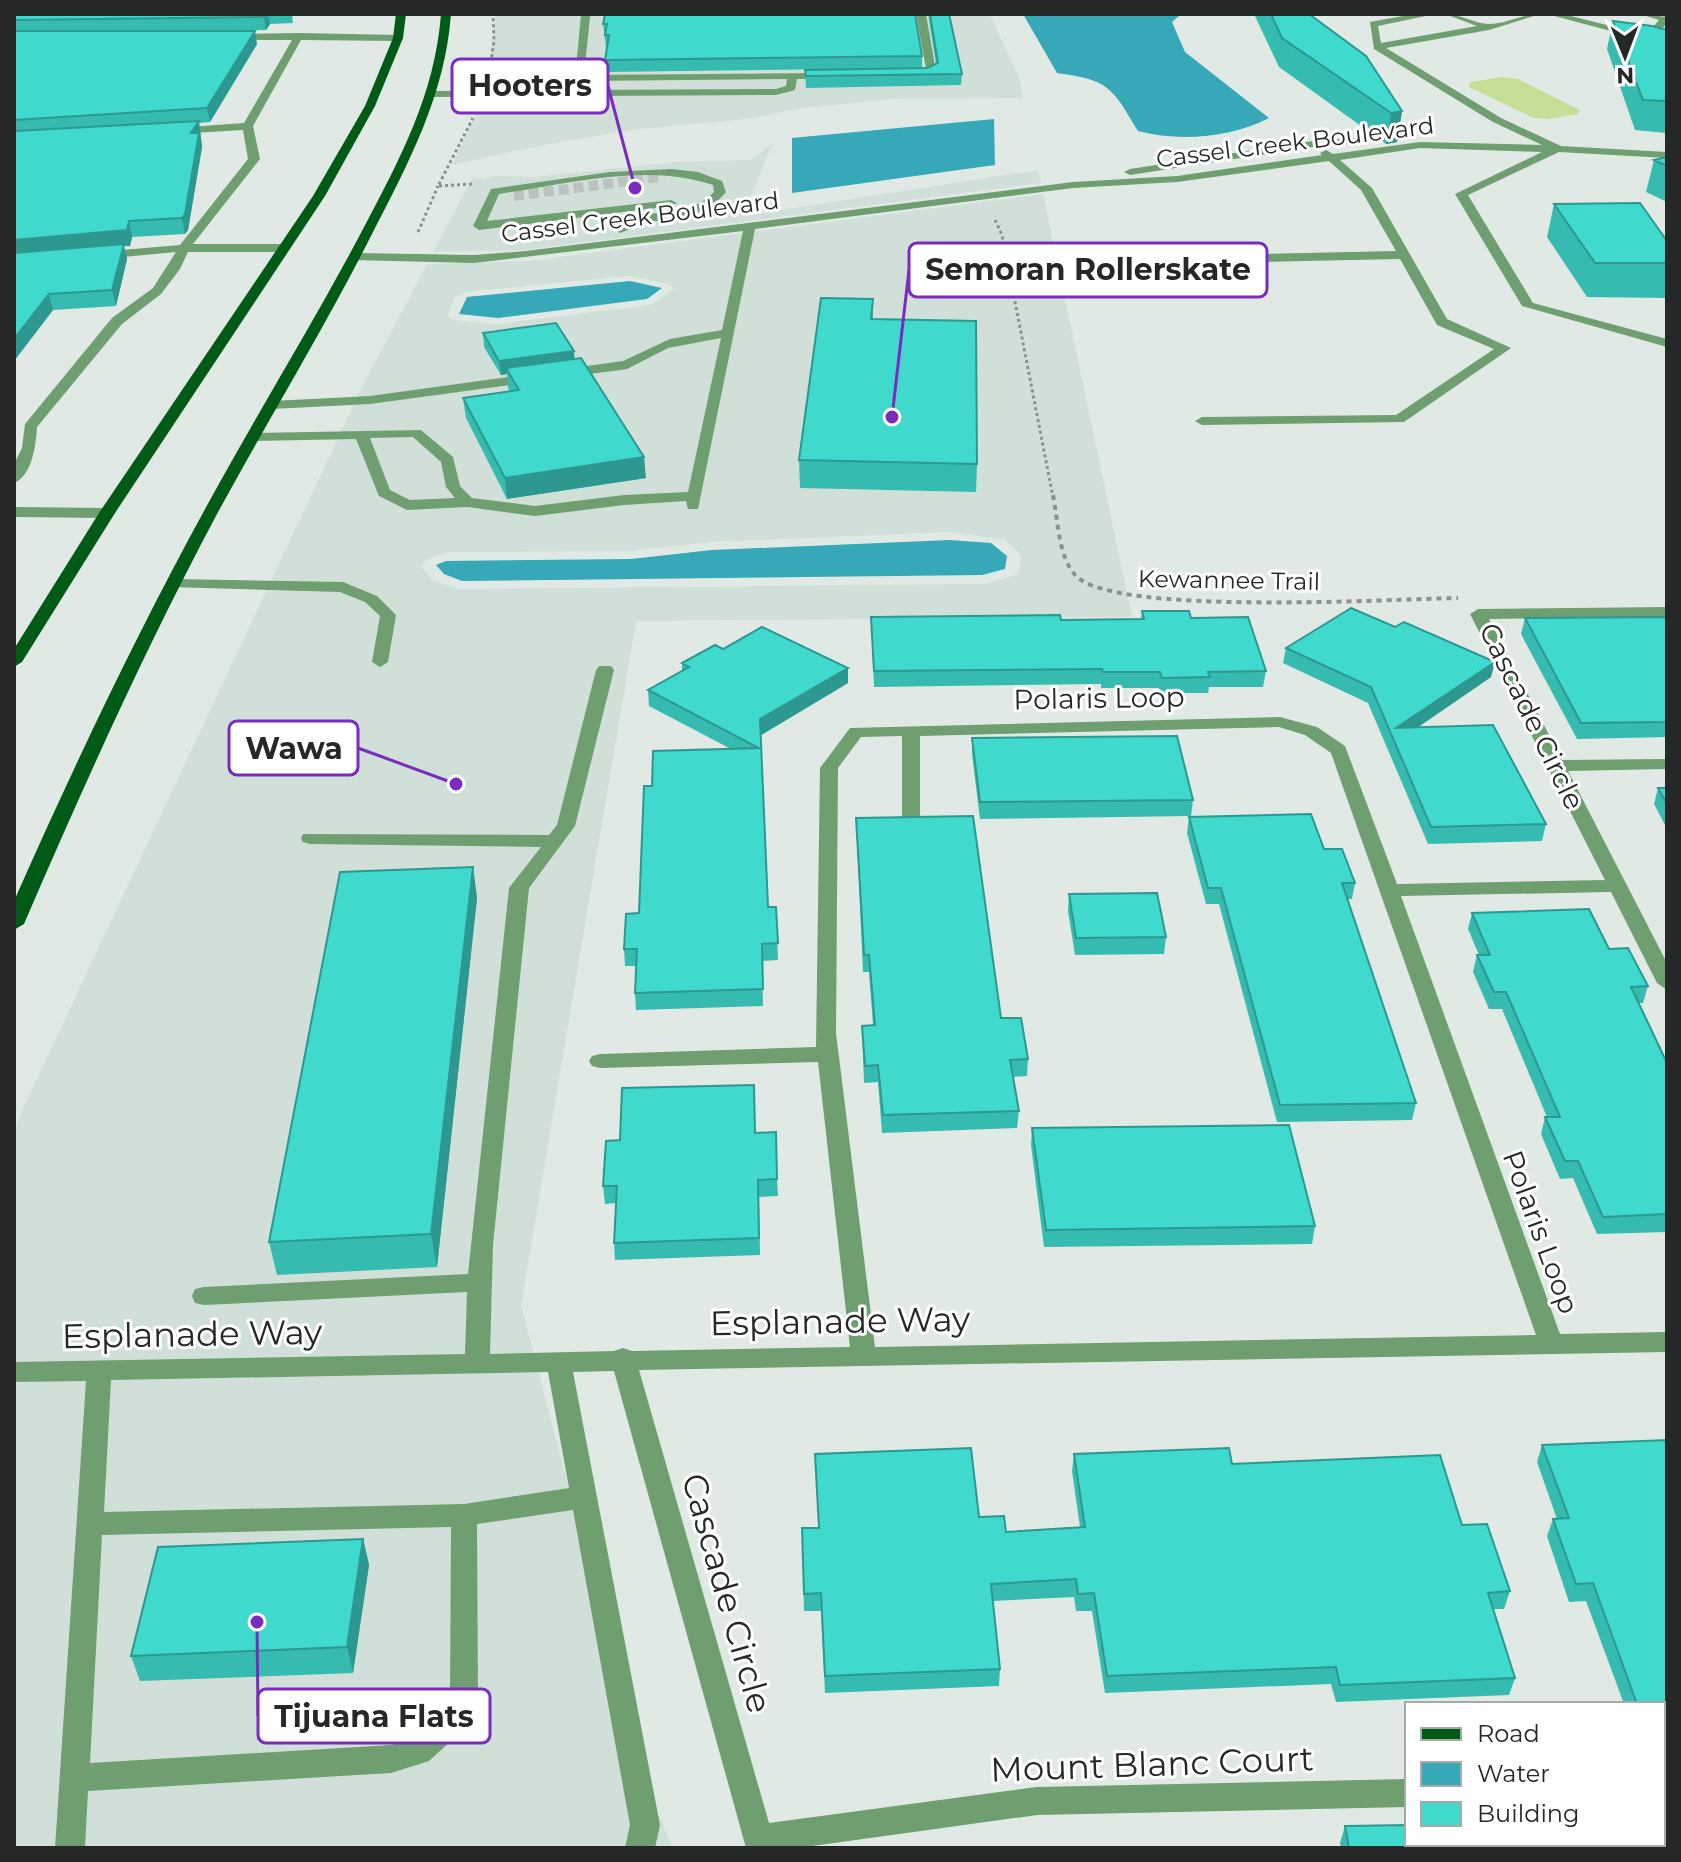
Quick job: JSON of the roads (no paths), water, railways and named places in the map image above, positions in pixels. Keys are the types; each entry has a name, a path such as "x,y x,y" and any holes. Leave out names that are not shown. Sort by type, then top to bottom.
{"main road":[{"path":"14,662 107,513 319,196 370,106 398,38 401,14"},
{"path":"14,924 66,804 207,520 355,257 393,183 433,94 446,48 446,14"}],"street":[{"path":"578,93 585,15 588,14"},
{"path":"897,75 931,72 921,14"},
{"path":"1430,14 1373,24 1377,47 1497,120 1559,149 1667,155"},
{"path":"1450,14 1489,27"},
{"path":"1377,47 1489,27 1535,14"},
{"path":"1552,14 1667,43"},
{"path":"1645,14 1665,19 1649,38"},
{"path":"14,479 22,469 29,448 30,427 117,321 157,291 174,269 184,248 254,159 248,126 299,36"},
{"path":"220,37 398,38"},
{"path":"579,78 852,75"},
{"path":"433,94 776,92 791,88 792,76"},
{"path":"170,131 248,126"},
{"name":"Cassel Creek Boulevard","path":"1073,185 1157,165 1313,144 1422,137 1559,149"},
{"path":"1202,421 1399,419 1504,348 1442,322 1366,188 1313,144"},
{"name":"Cassel Creek Boulevard","path":"355,257 474,259 1073,185 1177,179 1420,145 1559,149"},
{"path":"1559,149 1461,194 1528,306 1667,343"},
{"path":"597,212 610,227 620,229 629,225 630,219 697,211 713,201 720,192 718,183 707,176 659,171 495,191 479,226 671,203"},
{"path":"660,177 697,180 713,201"},
{"path":"491,197 514,196"},
{"path":"362,436 384,493 407,505 467,502 535,511 624,500 694,501 750,226"},
{"path":"620,229 630,242"},
{"path":"91,256 184,248 285,248"},
{"path":"1167,260 1404,255"},
{"path":"272,405 370,400 627,365 653,347 677,339 727,333"},
{"path":"254,437 416,433 448,460 453,487 467,502"},
{"path":"14,512 107,513"},
{"path":"175,584 343,587 371,599 388,615 380,662"},
{"name":"Cascade Circle","path":"1667,612 1478,614 1667,983"},
{"path":"477,1362 481,1245 519,888 566,826 605,670"},
{"name":"Polaris Loop","path":"863,1354 827,1054 829,768 856,732 1280,722 1311,731 1339,750 1552,1345"},
{"path":"911,731 911,817"},
{"path":"1556,766 1667,764"},
{"path":"310,838 555,841"},
{"path":"1389,890 1617,886"},
{"path":"600,1061 827,1054"},
{"path":"204,1296 480,1282"},
{"name":"Esplanade Way","path":"14,1372 623,1358 1667,1342"},
{"name":"Cascade Circle","path":"623,1358 759,1844"},
{"path":"558,1360 645,1825 640,1848"},
{"path":"70,1848 99,1370"},
{"path":"89,1524 464,1515 584,1497"},
{"path":"74,1778 391,1759 419,1751 443,1730 464,1698 464,1515"},
{"name":"Mount Blanc Court","path":"759,1844 1037,1801 1405,1793"}],"water":[{"path":"1023,14 1181,14 1172,22 1185,52 1269,118 1238,130 1205,136 1170,136 1138,131 1122,104 1107,88 1088,79 1057,73"},
{"path":"994,119 995,165 792,193 792,138"},
{"path":"630,281 662,288 647,299 498,318 459,314 467,297"},
{"path":"950,540 991,543 1007,556 1005,569 982,575 462,581 444,574 436,565 446,561 631,559 712,550"}],"tunnel":[{"path":"514,196 660,177"}],"place":[{"name":"Hooters","path":"635,188"},
{"name":"Semoran Rollerskate","path":"892,417"},
{"name":"Wawa","path":"456,784"},
{"name":"Tijuana Flats","path":"257,1622"}]}
